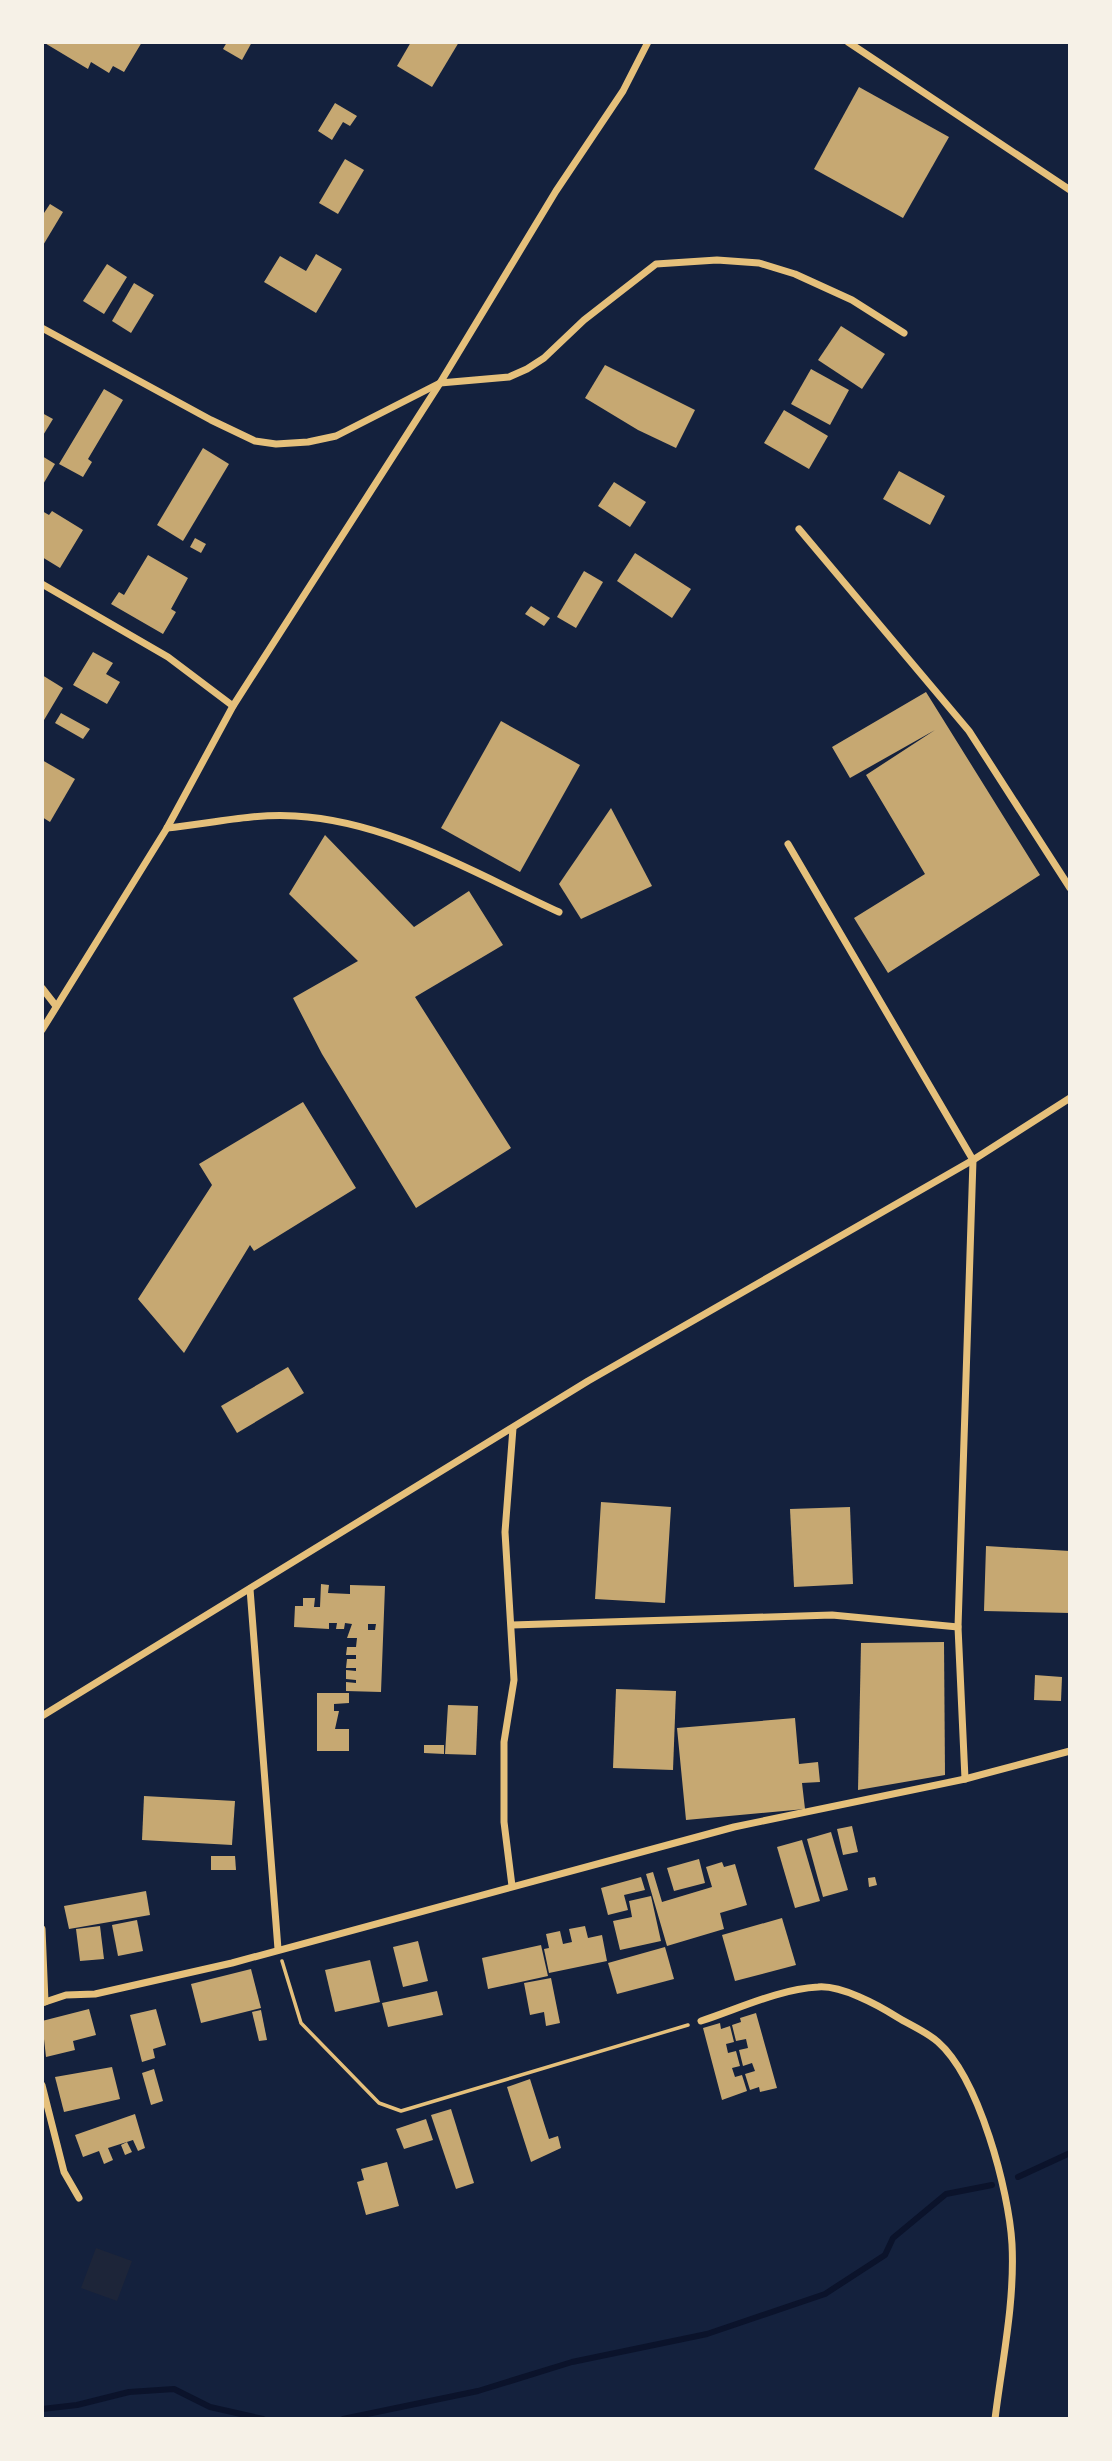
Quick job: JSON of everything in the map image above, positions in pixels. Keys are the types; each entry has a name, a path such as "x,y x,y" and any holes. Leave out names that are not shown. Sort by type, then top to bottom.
{"street":[{"path":"42,1030 167,828 233,706 440,383 556,191 623,91 648,42"},
{"path":"848,42 1070,190"},
{"path":"42,328 255,441 307,442 336,436 440,383 509,377 527,369 544,358 584,320 656,264 718,260 760,263 795,274 852,300 904,333"},
{"path":"799,529 969,731 1070,888"},
{"path":"42,584 168,657 233,706"},
{"path":"167,828 292,816 349,822 402,840 559,912"},
{"path":"788,844 973,1160 958,1627 965,1779"},
{"path":"42,988 56,1006"},
{"path":"42,1716 588,1381 973,1160 1070,1098"},
{"path":"512,1886 504,1809 504,1742 514,1680 505,1532 513,1428"},
{"path":"250,1589 278,1949"},
{"path":"512,1625 832,1615 958,1627"},
{"path":"42,1929 43,2003 66,1995 95,1994 232,1964 278,1949 418,1915 512,1886 734,1827 965,1779 1070,1751"},
{"path":"701,2021 799,1990 821,1986 892,2013 938,2042 961,2069 977,2102 997,2164 1012,2243 1009,2303 995,2419"},
{"path":"42,2085 64,2172 79,2199"}],"path":[{"path":"278,1949 302,2023 379,2103 401,2111 701,2021"}],"shaded area":[{"path":"96,2248 132,2261 117,2301 81,2288"}],"building":[{"path":"43,42 142,42 124,72 113,66 109,73 91,62 88,69"},
{"path":"227,42 252,42 242,60 223,49"},
{"path":"411,42 459,42 432,87 397,66"},
{"path":"859,87 949,137 903,218 814,169"},
{"path":"335,103 357,116 350,126 343,122 332,140 318,131"},
{"path":"345,159 364,170 338,214 319,203"},
{"path":"50,204 63,212 42,247 42,216"},
{"path":"316,254 342,269 316,313 264,282 280,256 306,271"},
{"path":"107,264 127,277 104,314 83,301"},
{"path":"134,283 154,295 131,333 112,321"},
{"path":"841,326 885,354 862,389 818,360"},
{"path":"605,365 695,410 676,448 638,430 585,398"},
{"path":"811,369 849,390 830,425 791,404"},
{"path":"104,389 123,400 88,459 92,462 83,477 59,464"},
{"path":"784,410 828,436 809,469 764,443"},
{"path":"42,413 53,419 42,437"},
{"path":"203,448 229,464 183,541 157,525"},
{"path":"42,456 55,464 42,486"},
{"path":"899,471 945,496 930,525 883,499"},
{"path":"614,482 646,502 630,527 598,506"},
{"path":"42,511 49,515 52,511 83,530 60,568 42,557"},
{"path":"195,538 206,544 201,553 190,547"},
{"path":"635,553 691,589 672,618 617,581"},
{"path":"148,555 188,578 171,609 176,612 163,634 111,604 119,592 124,595"},
{"path":"584,571 603,582 576,628 557,617"},
{"path":"531,606 550,618 544,626 525,614"},
{"path":"93,652 113,663 106,674 120,682 107,704 73,685"},
{"path":"42,675 63,688 44,720 42,718"},
{"path":"926,692 1040,875 888,973 854,918 925,874 866,775 935,730 850,778 832,747"},
{"path":"61,713 90,729 83,739 55,723"},
{"path":"501,721 580,765 520,872 441,828"},
{"path":"42,760 75,779 50,822 42,817"},
{"path":"611,808 652,886 581,919 559,884"},
{"path":"325,835 414,927 469,891 503,945 415,997 511,1148 416,1208 322,1054 293,998 358,961 289,894"},
{"path":"303,1102 356,1188 254,1251 250,1245 184,1353 138,1299 212,1185 199,1164"},
{"path":"288,1367 304,1393 237,1433 221,1406"},
{"path":"601,1502 671,1507 665,1603 595,1599"},
{"path":"850,1507 853,1584 794,1587 790,1509"},
{"path":"986,1546 1070,1551 1070,1613 984,1611"},
{"path":"321,1584 329,1585 328,1593 350,1594 350,1585 385,1586 381,1692 346,1691 346,1682 356,1683 356,1680 346,1679 346,1670 356,1671 356,1668 346,1668 347,1659 356,1659 356,1655 346,1655 347,1647 356,1647 357,1638 347,1638 352,1624 345,1623 344,1629 336,1629 337,1623 329,1623 329,1629 294,1627 295,1606 303,1606 303,1598 315,1598 314,1607 320,1607","holes":["368,1624 376,1624 375,1630 368,1630"]},
{"path":"944,1642 945,1775 858,1790 861,1643"},
{"path":"1035,1675 1062,1677 1061,1701 1034,1700"},
{"path":"616,1689 676,1691 673,1770 613,1768"},
{"path":"317,1693 349,1693 349,1703 334,1704 334,1711 339,1711 335,1729 349,1729 349,1751 317,1751"},
{"path":"448,1705 478,1706 476,1755 445,1754"},
{"path":"795,1718 799,1764 818,1762 820,1782 802,1783 805,1809 686,1820 677,1728"},
{"path":"424,1745 444,1745 444,1754 424,1753"},
{"path":"144,1796 235,1801 232,1845 142,1840"},
{"path":"852,1826 858,1852 843,1855 837,1829"},
{"path":"831,1832 848,1890 823,1897 807,1839"},
{"path":"802,1840 820,1901 795,1908 777,1847"},
{"path":"211,1856 235,1856 236,1870 211,1870"},
{"path":"699,1859 705,1883 674,1891 667,1868"},
{"path":"722,1862 724,1867 735,1864 747,1905 720,1913 724,1929 667,1946 646,1874 653,1872 662,1902 712,1887 706,1867"},
{"path":"641,1877 645,1890 624,1895 628,1910 608,1915 601,1888"},
{"path":"875,1877 877,1885 869,1887 868,1878"},
{"path":"146,1891 150,1915 69,1929 64,1906"},
{"path":"651,1896 661,1941 620,1950 613,1921 632,1917 629,1901"},
{"path":"782,1918 796,1965 735,1981 722,1935"},
{"path":"137,1920 143,1951 118,1956 112,1925"},
{"path":"100,1926 104,1959 80,1961 76,1929"},
{"path":"585,1926 588,1938 602,1935 607,1961 549,1973 544,1949 549,1948 546,1934 560,1931 563,1944 572,1942 569,1929"},
{"path":"418,1941 428,1981 403,1987 393,1947"},
{"path":"541,1945 548,1976 488,1989 482,1958"},
{"path":"665,1947 674,1979 617,1994 608,1963"},
{"path":"370,1960 380,2002 335,2012 325,1970"},
{"path":"251,1969 261,2008 201,2023 191,1984"},
{"path":"551,1978 560,2023 546,2026 544,2012 530,2015 524,1983"},
{"path":"437,1991 443,2015 388,2027 382,2003"},
{"path":"89,2009 96,2035 73,2041 75,2050 46,2057 42,2021"},
{"path":"156,2009 166,2045 153,2049 155,2058 142,2062 130,2015"},
{"path":"261,2010 267,2040 259,2041 252,2012"},
{"path":"756,2013 777,2088 760,2092 759,2087 750,2090 745,2074 755,2071 752,2063 743,2066 739,2050 748,2048 746,2039 736,2041 732,2025 741,2022 740,2018"},
{"path":"720,2023 721,2029 730,2026 734,2042 726,2044 728,2053 736,2051 740,2066 732,2068 735,2077 742,2075 747,2091 722,2100 703,2028"},
{"path":"112,2067 120,2099 64,2112 55,2077"},
{"path":"154,2069 163,2101 151,2105 142,2073"},
{"path":"530,2079 549,2139 558,2136 561,2148 531,2162 507,2087"},
{"path":"451,2109 474,2183 456,2189 431,2115"},
{"path":"135,2114 145,2148 138,2151 133,2140 108,2148 113,2160 104,2164 99,2151 83,2157 75,2135"},
{"path":"426,2119 433,2140 404,2149 396,2129"},
{"path":"127,2142 132,2152 125,2155 121,2145"},
{"path":"387,2162 399,2206 366,2215 357,2182 364,2180 361,2169"}],"waterway":[{"path":"1018,2177 1070,2153"},
{"path":"343,2419 478,2391 572,2362 707,2334 825,2294 885,2255 893,2238 946,2194 992,2185"},
{"path":"42,2409 77,2405 129,2392 174,2389 210,2407 263,2419"}]}
